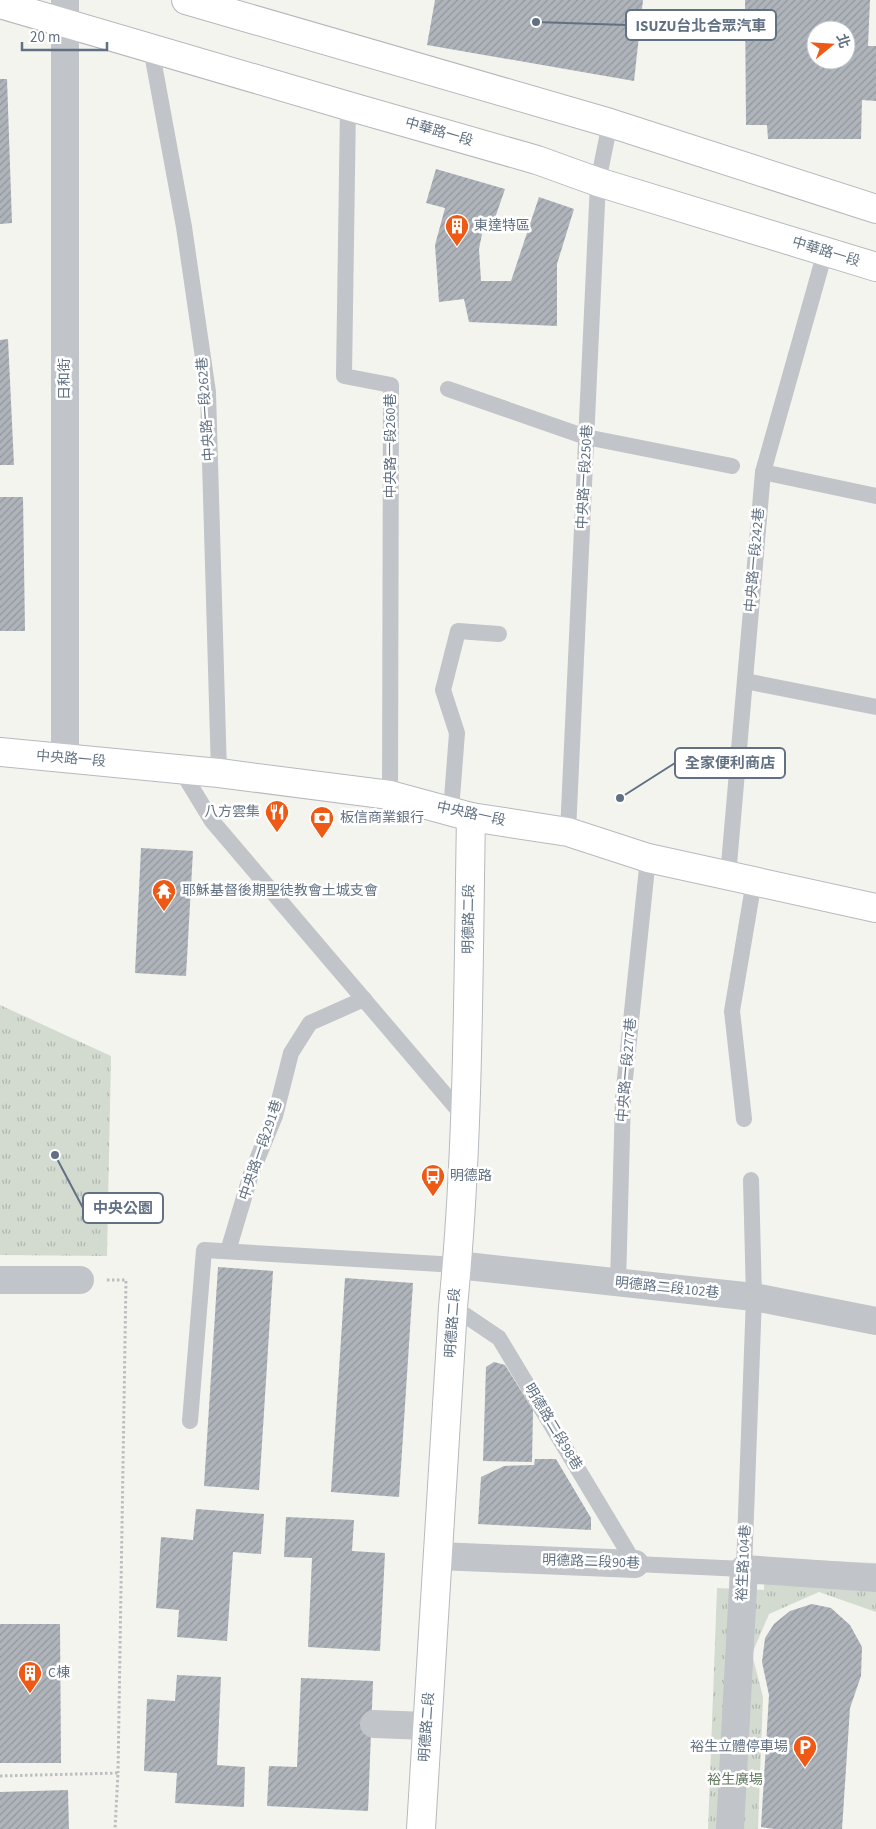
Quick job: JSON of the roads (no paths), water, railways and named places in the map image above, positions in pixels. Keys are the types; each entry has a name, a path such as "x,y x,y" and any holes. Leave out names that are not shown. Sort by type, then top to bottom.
{"street":[{"path":"186,0 610,123 876,209"},
{"name":"中華路一段","path":"0,4 64,11 152,48 537,160 598,182 876,267"},
{"name":"日和街","path":"64,11 65,758"},
{"name":"中央路一段","path":"0,752 219,774 390,795 461,814 568,832 648,858 876,908"},
{"name":"明德路二段","path":"421,1829 453,1307 458,1265 465,1118 461,814"},
{"name":"明德路二段102巷","path":"458,1265 754,1297 876,1321"},
{"path":"0,1280 80,1280"},
{"name":"明德路二段90巷","path":"438,1556 635,1564"},
{"path":"744,1569 876,1578"},
{"name":"裕生路104巷","path":"730,1829 744,1569"},
{"path":"374,1724 427,1726"}],"lane":[{"name":"中央路一段262巷","path":"152,48 184,227 208,392 219,774"},
{"name":"中央路一段260巷","path":"348,106 344,376 391,385 390,795"},
{"name":"中央路一段250巷","path":"568,832 598,182 610,123"},
{"name":"中央路一段242巷","path":"744,1119 732,1012 741,879 745,681 762,472 825,252"},
{"path":"448,389 586,437 732,466"},
{"path":"762,472 876,496"},
{"path":"461,814 456,733 443,690 458,631 499,634"},
{"path":"745,681 876,707"},
{"path":"181,770 212,821 465,1118"},
{"name":"中央路一段277巷","path":"618,1282 623,1098 648,858"},
{"name":"中央路一段291巷","path":"228,1251 251,1174 275,1116 291,1053 310,1023 364,999"},
{"name":"裕生路104巷","path":"744,1569 754,1297 751,1180"},
{"path":"190,1420 204,1250 458,1265"},
{"name":"明德路二段98巷","path":"453,1307 499,1338 635,1564"},
{"name":"明德路二段90巷","path":"635,1564 744,1569"}],"place":[{"name":"ISUZU台北合眾汽車","path":"536,22"},
{"name":"東達特區","path":"457,247"},
{"name":"全家便利商店","path":"620,798"},
{"name":"八方雲集","path":"277,833"},
{"name":"板信商業銀行","path":"322,839"},
{"name":"耶穌基督後期聖徒教會土城支會","path":"164,912"},
{"name":"中央公園","path":"55,1155"},
{"name":"明德路","path":"433,1197"},
{"name":"C棟","path":"30,1694"},
{"name":"裕生立體停車場","path":"805,1768"}],"park label":[{"name":"裕生廣場","path":"735,1780"}]}
